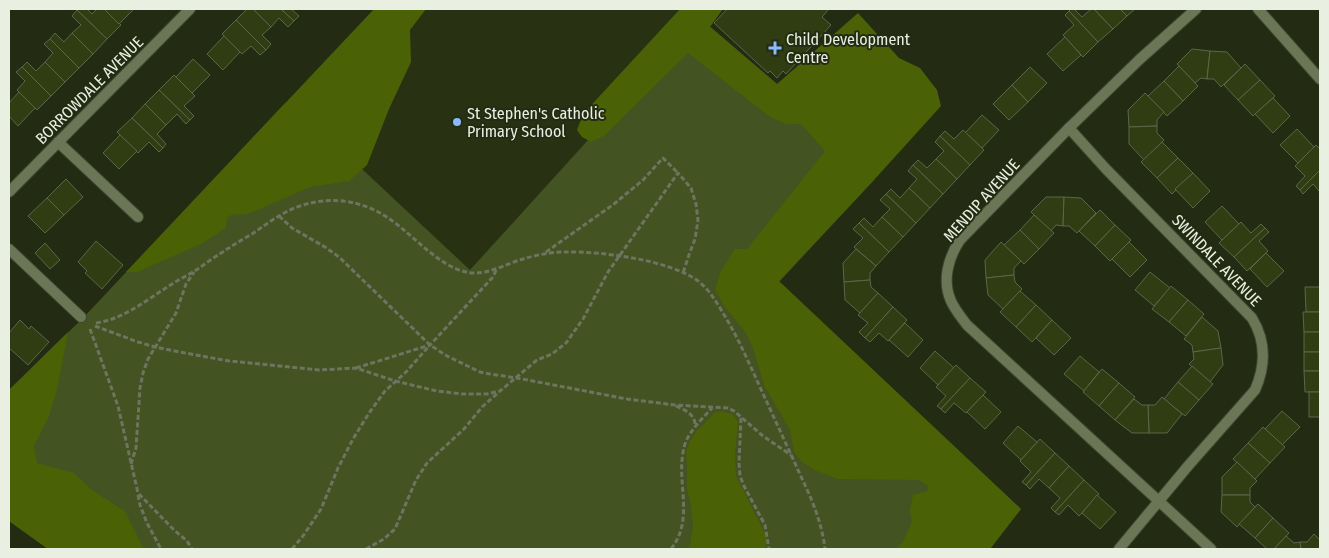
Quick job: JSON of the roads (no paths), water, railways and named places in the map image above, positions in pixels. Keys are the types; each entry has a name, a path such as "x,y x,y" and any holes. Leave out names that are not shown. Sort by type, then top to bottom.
{"street":[{"name":"BORROWDALE AVENUE","path":"9,192 190,9"},
{"name":"MENDIP AVENUE","path":"1196,9 1140,59 1069,128 960,240 950,257 947,279 951,302 957,313 967,324 1211,549"},
{"path":"1258,9 1320,79"},
{"name":"SWINDALE AVENUE","path":"1069,128 1106,169 1252,318 1258,327 1264,353 1260,378 1255,390 1188,466 1120,549"},
{"path":"58,142 138,218"},
{"path":"9,248 84,320"}],"place":[{"name":"Child Development Centre","path":"775,48"},
{"name":"St Stephen's Catholic Primary School","path":"457,122"}]}
